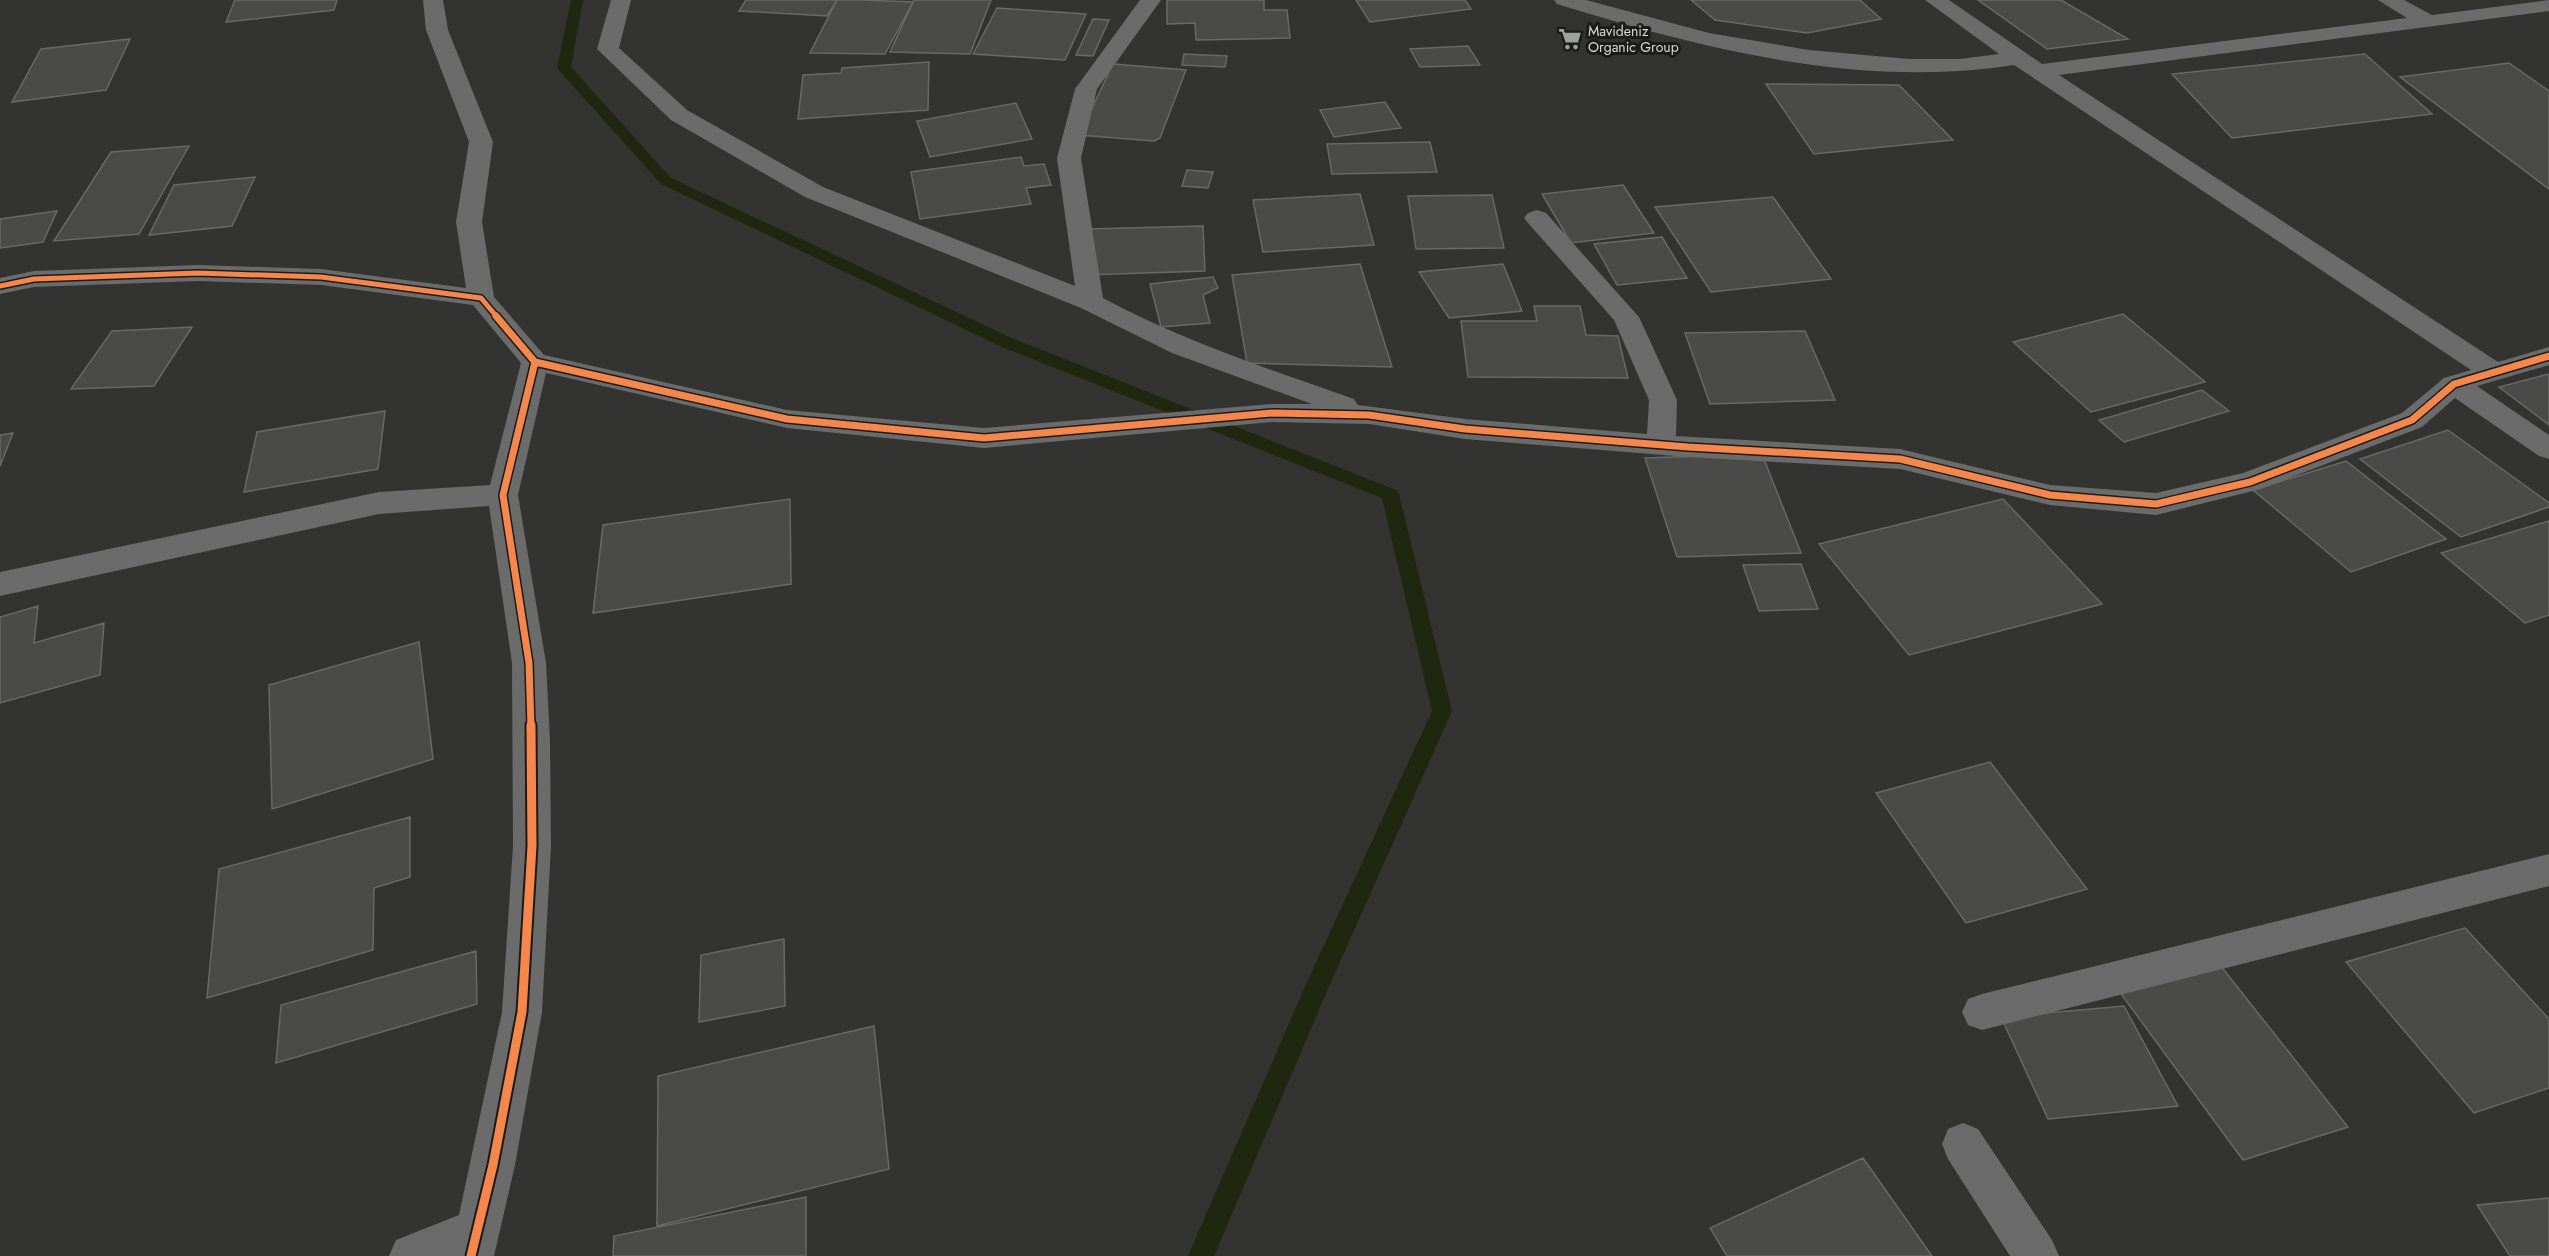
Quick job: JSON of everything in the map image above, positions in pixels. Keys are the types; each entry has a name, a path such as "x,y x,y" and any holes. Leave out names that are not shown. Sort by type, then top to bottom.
{"street":[{"path":"434,0 437,30 481,142 469,222 481,298 536,362 787,419 984,438 1273,413 1369,415 1465,429 1661,445 1900,459 2050,495 2156,504 2250,482 2412,420 2454,384 2549,356"},
{"path":"621,0 608,49 679,115 814,192 1090,302 1119,319 1181,345 1369,415"},
{"path":"1090,302 1069,158 1086,88 1151,0"},
{"path":"1564,0 1618,17 1731,42 1867,63 1961,66 2018,58"},
{"path":"1935,0 2018,58 2494,372"},
{"path":"2388,0 2429,22"},
{"path":"2040,71 2549,5"},
{"path":"1537,218 1626,316 1663,400 1661,445"},
{"path":"0,286 34,279 198,273 321,277 481,298"},
{"path":"412,1256 473,1243 494,1165 522,1012 532,846 530,663 515,554 503,495 536,362"},
{"path":"2454,384 2549,449"},
{"path":"0,584 379,503 503,495"},
{"path":"1982,1012 2549,870"},
{"path":"1963,1144 2036,1256"}],"building":[{"path":"235,0 337,0 334,10 226,22"},
{"path":"746,0 837,0 827,16 739,11"},
{"path":"837,0 913,2 885,54 810,53"},
{"path":"914,0 991,0 970,54 890,52"},
{"path":"1167,0 1264,0 1264,10 1287,10 1290,38 1196,40 1195,23 1167,24"},
{"path":"1356,0 1465,0 1471,9 1370,22"},
{"path":"1691,0 1860,0 1881,19 1807,33 1715,20"},
{"path":"1978,0 2061,0 2128,39 2047,49"},
{"path":"997,8 1086,14 1065,60 973,54"},
{"path":"1093,19 1109,20 1093,56 1076,55"},
{"path":"130,39 106,90 12,102 41,49"},
{"path":"1468,46 1480,65 1420,67 1410,49"},
{"path":"1184,54 1227,56 1225,67 1182,65"},
{"path":"2365,54 2432,114 2232,138 2172,74"},
{"path":"929,62 928,110 798,119 803,75 841,73 842,68"},
{"path":"2509,63 2549,91 2549,189 2400,77"},
{"path":"1113,64 1186,70 1160,138 1154,141 1079,135"},
{"path":"1766,84 1899,85 1953,140 1814,154"},
{"path":"1385,102 1401,128 1334,137 1320,110"},
{"path":"1016,103 1032,139 930,157 917,121"},
{"path":"1430,142 1437,172 1332,174 1327,144"},
{"path":"189,146 139,234 54,241 111,152"},
{"path":"1021,157 1024,166 1044,164 1051,185 1026,188 1031,204 920,219 911,172"},
{"path":"1187,170 1213,172 1208,188 1182,186"},
{"path":"255,177 232,226 149,235 174,185"},
{"path":"1623,185 1654,233 1571,243 1542,194"},
{"path":"1360,194 1374,245 1263,252 1253,200"},
{"path":"1492,195 1504,248 1416,249 1408,196"},
{"path":"1773,197 1831,279 1711,292 1655,207"},
{"path":"57,211 43,242 0,248 0,219"},
{"path":"1203,226 1205,271 1086,275 1088,229"},
{"path":"1662,237 1687,278 1617,285 1594,244"},
{"path":"1360,264 1392,367 1247,363 1232,275"},
{"path":"1503,264 1522,311 1449,318 1419,272"},
{"path":"1213,277 1218,288 1203,295 1210,323 1161,327 1150,284"},
{"path":"1534,306 1580,306 1586,335 1618,336 1628,378 1468,377 1461,321 1537,321"},
{"path":"2123,314 2205,382 2091,412 2013,342"},
{"path":"192,327 154,386 71,389 112,331"},
{"path":"1805,331 1835,400 1710,404 1685,333"},
{"path":"2549,374 2549,425 2499,387"},
{"path":"2202,390 2229,411 2124,442 2099,420"},
{"path":"385,411 378,469 244,492 257,432"},
{"path":"2448,430 2549,503 2549,507 2461,537 2360,459"},
{"path":"13,433 0,466 0,435"},
{"path":"1762,454 1801,553 1677,557 1645,458"},
{"path":"2346,461 2446,539 2351,572 2253,490"},
{"path":"790,499 791,584 593,613 603,525"},
{"path":"2003,499 2102,604 1909,655 1819,544"},
{"path":"2549,521 2549,615 2525,623 2441,553"},
{"path":"1801,564 1818,609 1759,611 1743,565"},
{"path":"38,606 34,643 104,623 100,675 0,703 0,617"},
{"path":"419,642 433,759 272,809 269,685"},
{"path":"1990,762 2087,889 1966,923 1876,793"},
{"path":"410,817 410,877 374,888 373,950 207,998 219,869"},
{"path":"2465,928 2549,1019 2549,1088 2474,1113 2346,962"},
{"path":"784,939 785,1006 699,1022 701,955"},
{"path":"476,951 477,1004 276,1063 281,1005"},
{"path":"2216,960 2348,1127 2243,1160 2116,987"},
{"path":"2124,1006 2178,1106 2048,1119 2001,1017"},
{"path":"874,1026 889,1169 657,1226 658,1076"},
{"path":"1863,1158 1932,1256 1727,1256 1710,1228"},
{"path":"806,1197 806,1256 613,1256 614,1236"},
{"path":"2549,1198 2549,1256 2510,1256 2477,1205"}],"waterway":[{"path":"577,0 564,68 666,181 1008,343 1390,494 1442,711 1319,982 1201,1256"}],"cycle path":[{"path":"0,286 34,279 198,273 321,277 481,298 535,362 787,419 984,438 1273,413 1369,415 1465,429 1688,447 1900,459 2050,495 2156,504 2250,482 2412,420 2454,384 2549,356"},
{"path":"471,1256 493,1165 522,1012 532,846 532,740 529,663 503,495 535,362"}],"place":[{"name":"Mavideniz Organic Group","path":"1570,39"}]}
